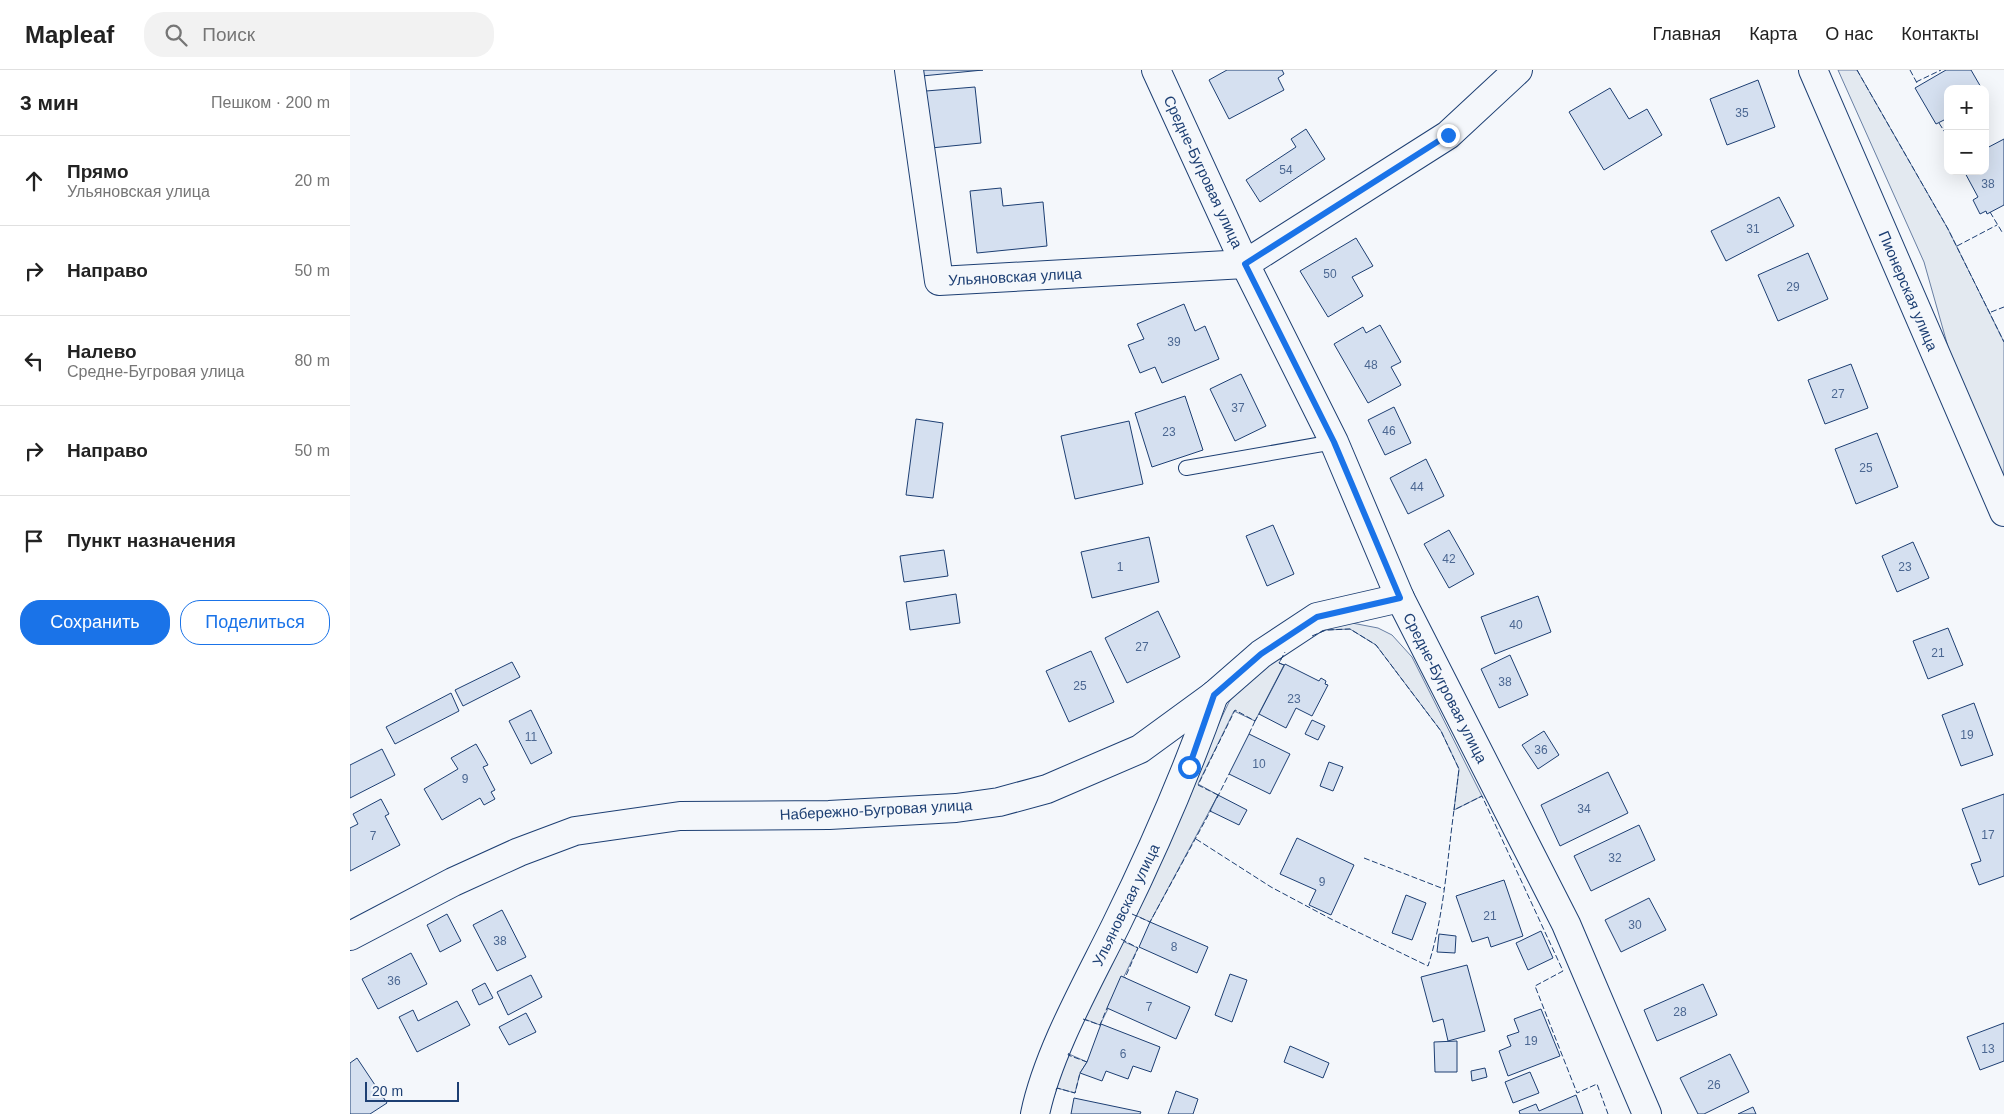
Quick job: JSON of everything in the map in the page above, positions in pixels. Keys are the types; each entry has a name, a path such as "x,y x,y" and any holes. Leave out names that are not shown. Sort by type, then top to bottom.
{"street":[{"name":"Ульяновская улица","path":"909,70 939,281 1245,264"},
{"name":"Средне-Бугровая улица","path":"1156,70 1245,264 1334,442 1400,598 1566,924 1647,1114"},
{"path":"1245,264 1448,135 1518,70"},
{"name":"Пионерская улица","path":"1813,70 2004,512"},
{"name":"Набережно-Бугровая улица","path":"350,936 453,882 519,852 575,831 680,816 830,815 956,808 999,802 1047,789 1140,749 1214,695 1261,654 1317,617 1400,598"},
{"name":"Ульяновская улица","path":"1035,1114 1060,1042 1158,840 1189,767 1214,695"}],"lane":[{"path":"1186,468 1334,442"}],"shaded area":[{"path":"1838,70 1857,70 1948,229 2004,342 2004,495 1954,368 1924,262"},
{"path":"1352,623 1378,628 1392,635 1412,657 1482,796 1454,810 1459,769 1441,731 1376,645 1350,629 1326,630 1296,642 1285,652 1279,663 1284,665 1255,721 1234,711 1198,784 1218,795 1150,922 1133,914 1120,940 1138,948 1100,1025 1082,1018 1069,1054 1087,1062 1080,1073 1075,1093 1057,1088 1048,1114 1065,1046 1229,702 1243,682 1315,627"}],"building":[{"path":"921,70 983,70 922,76"},
{"path":"1227,70 1282,70 1284,74 1278,78 1284,90 1229,119 1209,80"},
{"path":"1946,70 1971,70 1980,85 1944,85 1944,120 1936,124 1915,88"},
{"path":"1758,80 1775,127 1727,145 1710,99"},
{"path":"975,87 981,143 931,148 926,91"},
{"path":"1610,88 1629,119 1647,109 1662,135 1604,170 1569,112"},
{"path":"1306,129 1325,159 1260,202 1246,180 1296,147 1291,139"},
{"path":"2004,139 2004,205 1987,214 1986,211 1980,214 1973,200 1978,197 1966,175 1989,175 1989,147"},
{"path":"1001,188 1003,206 1043,202 1047,246 977,253 970,191"},
{"path":"1779,197 1794,226 1726,261 1711,231"},
{"path":"1356,238 1373,266 1352,277 1363,296 1328,317 1300,271"},
{"path":"1808,253 1828,299 1778,321 1758,275"},
{"path":"1184,304 1195,331 1205,326 1219,359 1162,383 1155,367 1140,373 1128,345 1144,339 1137,324"},
{"path":"1380,325 1401,362 1391,367 1401,385 1368,403 1334,344 1363,327 1366,333"},
{"path":"1851,364 1868,408 1825,424 1808,380"},
{"path":"1241,374 1266,426 1235,441 1210,389"},
{"path":"1185,396 1203,450 1152,467 1135,413"},
{"path":"1394,407 1411,443 1385,455 1368,420"},
{"path":"916,419 943,423 933,498 906,495"},
{"path":"1129,421 1143,484 1075,499 1061,436"},
{"path":"1877,433 1898,487 1856,504 1835,449"},
{"path":"1426,459 1444,496 1408,514 1390,478"},
{"path":"1273,525 1294,574 1267,586 1246,536"},
{"path":"1449,530 1474,574 1449,588 1424,544"},
{"path":"1149,537 1159,582 1092,598 1081,552"},
{"path":"1913,542 1929,578 1897,592 1882,556"},
{"path":"944,550 948,576 904,582 900,556"},
{"path":"956,594 960,623 910,630 906,602"},
{"path":"1538,596 1551,632 1495,654 1481,617"},
{"path":"1158,611 1180,657 1127,683 1105,638"},
{"path":"1948,628 1963,665 1928,679 1913,641"},
{"path":"1091,651 1114,702 1069,722 1046,671"},
{"path":"1510,655 1528,695 1499,708 1481,669"},
{"path":"512,662 520,677 463,706 455,690"},
{"path":"1285,664 1319,681 1321,678 1328,685 1312,716 1296,708 1286,728 1259,714"},
{"path":"451,693 459,711 395,744 386,727"},
{"path":"1974,703 1993,755 1961,766 1942,715"},
{"path":"531,710 552,753 531,764 509,721"},
{"path":"1312,720 1325,726 1318,740 1305,734"},
{"path":"1544,731 1559,755 1538,769 1522,745"},
{"path":"1249,734 1290,754 1270,794 1229,774"},
{"path":"476,744 488,765 483,767 495,790 491,792 495,799 484,805 480,798 442,820 424,789 458,769 451,758"},
{"path":"382,749 395,775 350,798 350,765"},
{"path":"1329,762 1343,767 1333,791 1320,786"},
{"path":"1608,772 1628,813 1560,846 1541,805"},
{"path":"2004,794 2004,876 1979,885 1971,864 1981,861 1962,809"},
{"path":"1218,795 1247,810 1239,825 1210,811"},
{"path":"381,799 389,814 385,816 400,845 350,871 350,828 358,824 353,814"},
{"path":"1639,825 1655,860 1591,891 1574,856"},
{"path":"1297,838 1354,865 1331,915 1309,905 1316,890 1280,874"},
{"path":"1504,880 1523,936 1491,947 1488,937 1472,942 1456,896"},
{"path":"1406,895 1426,903 1412,940 1392,933"},
{"path":"1649,898 1666,930 1621,952 1605,920"},
{"path":"502,910 526,957 497,971 473,925"},
{"path":"447,914 461,941 440,952 427,925"},
{"path":"1150,922 1208,947 1197,973 1139,947"},
{"path":"1541,931 1553,958 1528,970 1516,943"},
{"path":"1439,934 1456,936 1455,953 1437,952"},
{"path":"411,953 427,984 378,1009 362,979"},
{"path":"1467,965 1485,1031 1448,1041 1443,1019 1433,1022 1421,977"},
{"path":"1230,974 1247,980 1232,1022 1215,1015"},
{"path":"531,975 542,997 508,1015 497,992"},
{"path":"1121,976 1190,1007 1176,1039 1107,1008"},
{"path":"485,983 493,998 479,1005 472,990"},
{"path":"1703,984 1717,1015 1657,1041 1644,1010"},
{"path":"457,1001 470,1025 417,1052 399,1017 413,1010 418,1021"},
{"path":"1541,1009 1560,1056 1508,1076 1499,1051 1511,1046 1507,1036 1519,1032 1514,1019"},
{"path":"526,1013 536,1032 509,1045 499,1027"},
{"path":"2004,1023 2004,1061 1980,1070 1967,1037"},
{"path":"1101,1024 1160,1047 1151,1072 1133,1066 1128,1079 1106,1071 1102,1081 1080,1073 1087,1062"},
{"path":"1457,1041 1457,1072 1435,1072 1434,1042"},
{"path":"1290,1046 1329,1063 1323,1078 1284,1062"},
{"path":"1730,1054 1749,1092 1704,1114 1698,1114 1680,1078"},
{"path":"357,1058 387,1103 370,1114 350,1114 350,1063"},
{"path":"1485,1068 1487,1077 1472,1081 1471,1071"},
{"path":"1530,1072 1539,1093 1513,1103 1505,1082"},
{"path":"1176,1091 1198,1099 1193,1114 1168,1114"},
{"path":"1576,1095 1583,1114 1520,1114 1519,1111 1536,1104 1539,1111"},
{"path":"1074,1098 1141,1112 1140,1114 1071,1114"},
{"path":"1753,1107 1756,1114 1738,1114"}],"fence":[{"path":"1857,70 1948,229 2004,342"},
{"path":"1910,70 1917,83"},
{"path":"1916,82 1941,70"},
{"path":"1939,123 1944,131"},
{"path":"1990,212 2002,232"},
{"path":"1957,246 1997,225"},
{"path":"1991,312 2004,307"},
{"path":"1312,636 1326,630 1350,629 1376,645 1441,731 1459,769 1454,810 1482,796 1563,971 1535,986 1577,1093 1597,1084 1608,1114"},
{"path":"1284,665 1279,663 1285,652"},
{"path":"1218,795 1198,785 1235,710 1255,721 1259,714"},
{"path":"1249,734 1255,721"},
{"path":"1217,798 1229,774"},
{"path":"1132,914 1150,922 1211,810"},
{"path":"1196,839 1271,887 1331,919 1428,966 1438,928 1454,810"},
{"path":"1364,858 1444,889"},
{"path":"1121,939 1138,948 1125,978"},
{"path":"1083,1019 1100,1025 1107,1008"},
{"path":"1069,1053 1068,1055 1087,1062"},
{"path":"1056,1090 1057,1088 1075,1093 1080,1073"}],"route":[{"path":"1189,767 1214,695 1261,654 1317,617 1400,598 1334,442 1245,264 1448,135"}]}
